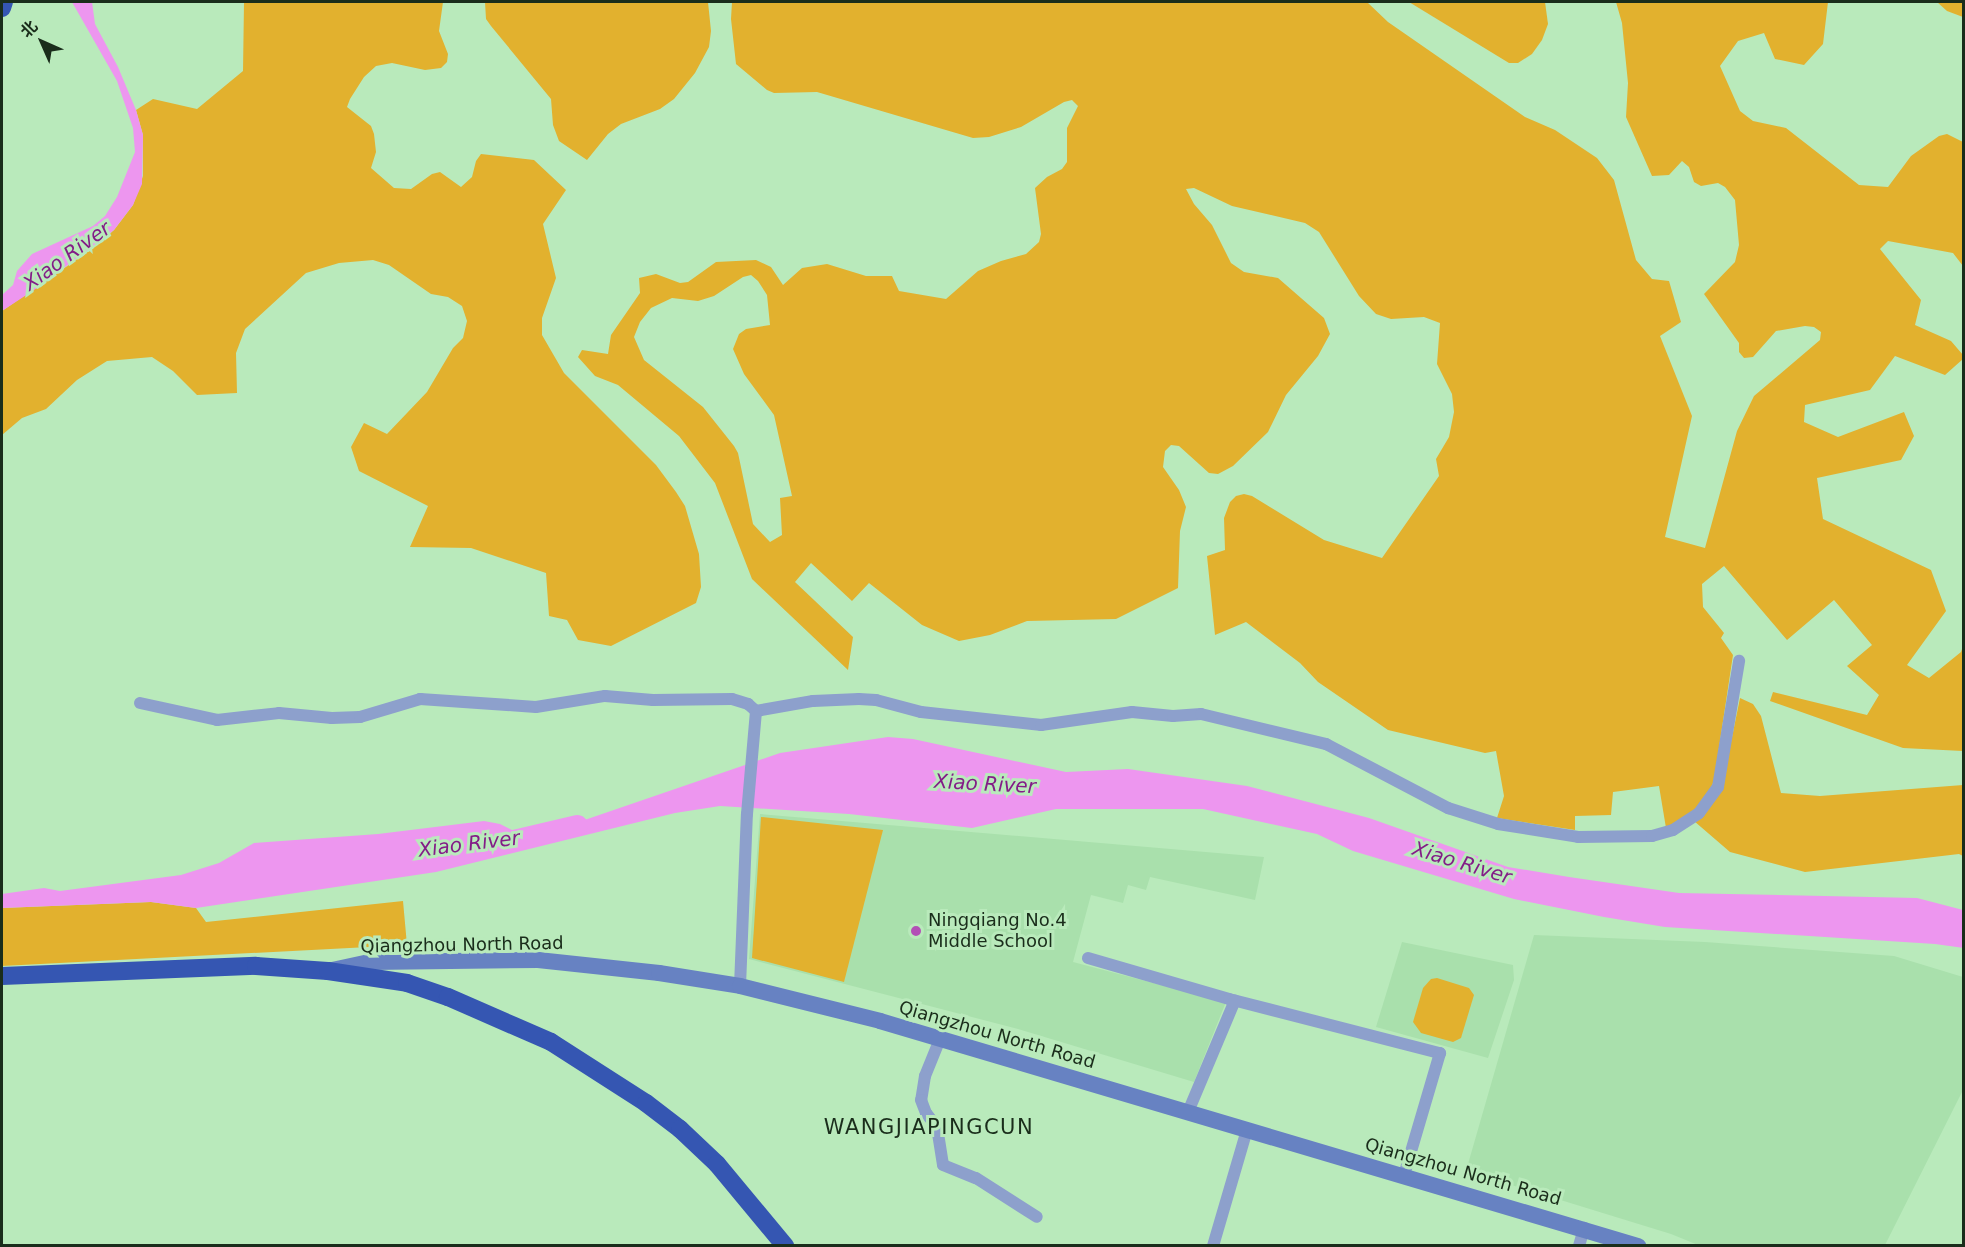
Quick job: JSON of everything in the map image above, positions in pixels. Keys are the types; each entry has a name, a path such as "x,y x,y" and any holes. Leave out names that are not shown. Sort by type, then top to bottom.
{"highway":[{"path":"2,8 4,2"},
{"path":"2,976 256,966 328,971 407,983 521,1027 577,1057 646,1102 699,1147 758,1210 785,1245"}],"main road":[{"name":"Qiangzhou North Road","path":"328,971 370,962 537,960 659,973 740,986 940,1039 1638,1245"}],"street":[{"path":"755,717 813,701 859,699 876,700 921,712 1041,725 1132,712 1173,716 1201,714 1326,744 1448,808 1497,824 1578,837 1652,836 1673,830 1699,813 1718,788 1739,661"},
{"path":"140,703 217,720 279,713 360,717 420,699 536,706 605,696 653,700 732,699 748,704 755,717 747,814 740,986"},
{"path":"1089,958 1235,1000 1440,1053 1404,1175"},
{"path":"1188,1112 1235,1000"},
{"path":"940,1039 925,1076 921,1100 926,1113 937,1127 943,1165 976,1178 1036,1216"},
{"path":"1213,1245 1247,1130"},
{"path":"1579,1245 1584,1228"}],"shaded area":[{"path":"244,2 443,2 439,31 448,54 447,62 441,68 425,70 392,63 376,66 364,77 350,99 347,107 371,126 374,134 376,152 371,168 394,188 411,189 432,174 440,172 461,187 472,177 476,161 481,154 534,160 566,190 543,224 556,278 542,318 542,335 564,373 656,465 685,506 699,554 701,587 696,603 611,646 578,640 567,620 549,616 546,573 471,548 410,547 428,506 359,471 351,447 364,423 387,434 427,392 453,348 463,338 467,321 462,306 448,297 431,294 389,265 373,260 339,263 306,273 245,329 236,353 237,393 197,395 173,371 152,357 107,361 77,380 46,409 22,418 2,435 2,311 98,245 114,230 133,205 143,176 143,135 136,110 153,99 197,109 243,71"},
{"path":"485,2 708,2 711,31 709,47 695,73 674,99 660,109 621,124 608,134 587,160 559,141 553,125 551,99 486,19"},
{"path":"732,2 1367,2 1388,22 1525,117 1555,130 1597,158 1614,180 1636,260 1652,279 1669,281 1681,322 1660,336 1692,416 1665,537 1705,548 1737,431 1754,396 1820,340 1821,332 1814,327 1805,326 1776,331 1753,357 1744,358 1739,352 1739,343 1704,294 1735,262 1739,245 1735,200 1725,187 1718,183 1701,186 1694,182 1689,167 1682,161 1669,175 1652,176 1626,117 1628,83 1622,23 1616,2 1828,2 1823,44 1804,65 1775,59 1764,33 1738,41 1720,66 1740,111 1753,121 1786,128 1859,185 1888,187 1911,156 1939,136 1947,134 1963,142 1963,266 1953,253 1888,241 1880,249 1921,300 1915,325 1951,341 1963,355 1963,359 1945,375 1895,356 1870,390 1805,405 1804,422 1838,437 1904,412 1914,436 1901,460 1817,478 1823,519 1931,570 1946,611 1907,665 1929,678 1961,652 1963,646 1963,751 1903,748 1770,701 1773,692 1867,715 1879,695 1847,666 1872,645 1834,600 1787,640 1724,566 1702,584 1703,607 1724,633 1721,638 1733,655 1714,781 1705,801 1685,820 1666,828 1659,786 1613,792 1611,815 1575,816 1575,830 1497,818 1504,796 1496,751 1485,753 1388,730 1318,682 1300,663 1246,622 1215,635 1207,556 1225,550 1224,518 1230,502 1236,496 1244,494 1252,496 1324,540 1382,558 1439,476 1436,459 1449,437 1454,412 1452,394 1437,364 1440,323 1424,317 1391,319 1376,314 1359,296 1319,232 1305,223 1232,206 1194,188 1186,189 1194,204 1212,225 1231,263 1244,272 1278,278 1324,318 1330,334 1318,356 1286,395 1268,432 1233,466 1218,474 1209,473 1179,446 1171,445 1165,451 1163,467 1179,490 1186,507 1180,531 1178,588 1116,619 1027,621 990,635 959,641 922,625 869,583 852,601 811,563 795,582 853,637 848,670 752,579 715,483 679,436 618,385 595,376 578,357 582,350 608,354 611,335 640,293 639,278 656,274 680,283 688,282 716,262 756,260 771,267 783,285 802,268 827,264 866,276 892,276 899,291 946,299 978,271 1026,254 1039,242 1041,234 1035,188 1047,177 1062,169 1067,162 1067,128 1078,106 1072,100 1064,102 1021,127 989,137 973,138 817,92 774,93 767,90 736,64 731,19","holes":["751,275 767,295 770,325 746,329 739,334 733,349 744,374 774,415 792,496 780,498 782,535 770,542 753,524 738,453 734,446 703,407 644,360 634,337 640,322 651,308 672,298 698,301 714,296 743,277"]},
{"path":"1409,2 1545,2 1548,24 1542,40 1532,54 1518,63 1509,63"},
{"path":"1937,2 1963,2 1963,17 1947,11"},
{"path":"1740,698 1753,704 1761,716 1781,793 1820,796 1963,785 1963,856 1959,854 1805,872 1730,852 1694,821 1721,791"},
{"name":"Ningqiang No.4 Middle School","path":"760,814 1264,857 1255,900 1150,877 1146,890 1128,885 1123,903 1091,895 1073,962 1226,1002 1194,1082 1018,1029 749,959"},
{"path":"761,817 883,830 844,982 752,958"},
{"path":"403,901 407,945 2,966 2,908 151,902 196,908 206,922"},
{"path":"1534,935 1705,942 1894,956 1963,977 1963,1090 1885,1245 1698,1245 1671,1234 1466,1171"},
{"path":"1402,942 1513,965 1514,980 1488,1058 1376,1027"},
{"path":"1437,978 1469,988 1474,995 1461,1038 1453,1042 1421,1033 1413,1022 1423,988 1431,979"}],"water":[{"path":"72,2 92,2 95,24 118,67 136,110 143,135 142,184 133,205 114,230 40,286 2,311 2,295 13,285 17,271 32,254 93,226 105,216 117,197 135,152 133,128 117,81"},
{"path":"888,737 913,739 1066,772 1128,769 1247,786 1369,818 1508,867 1569,877 1679,893 1917,898 1963,910 1964,948 1935,944 1665,927 1604,917 1514,899 1353,851 1317,834 1203,809 1056,809 972,828 849,814 720,806 675,813 436,872 196,908 151,902 2,908 2,894 44,888 60,891 181,875 219,863 254,843 378,834 484,821 500,824 520,834 535,837 780,753"}],"waterway":[{"name":"Xiao River","path":"505,842 577,825"}],"place":[{"name":"Ningqiang No.4 Middle School","path":"916,931"}],"district":[{"name":"WANGJIAPINGCUN","path":"929,1127"}]}
